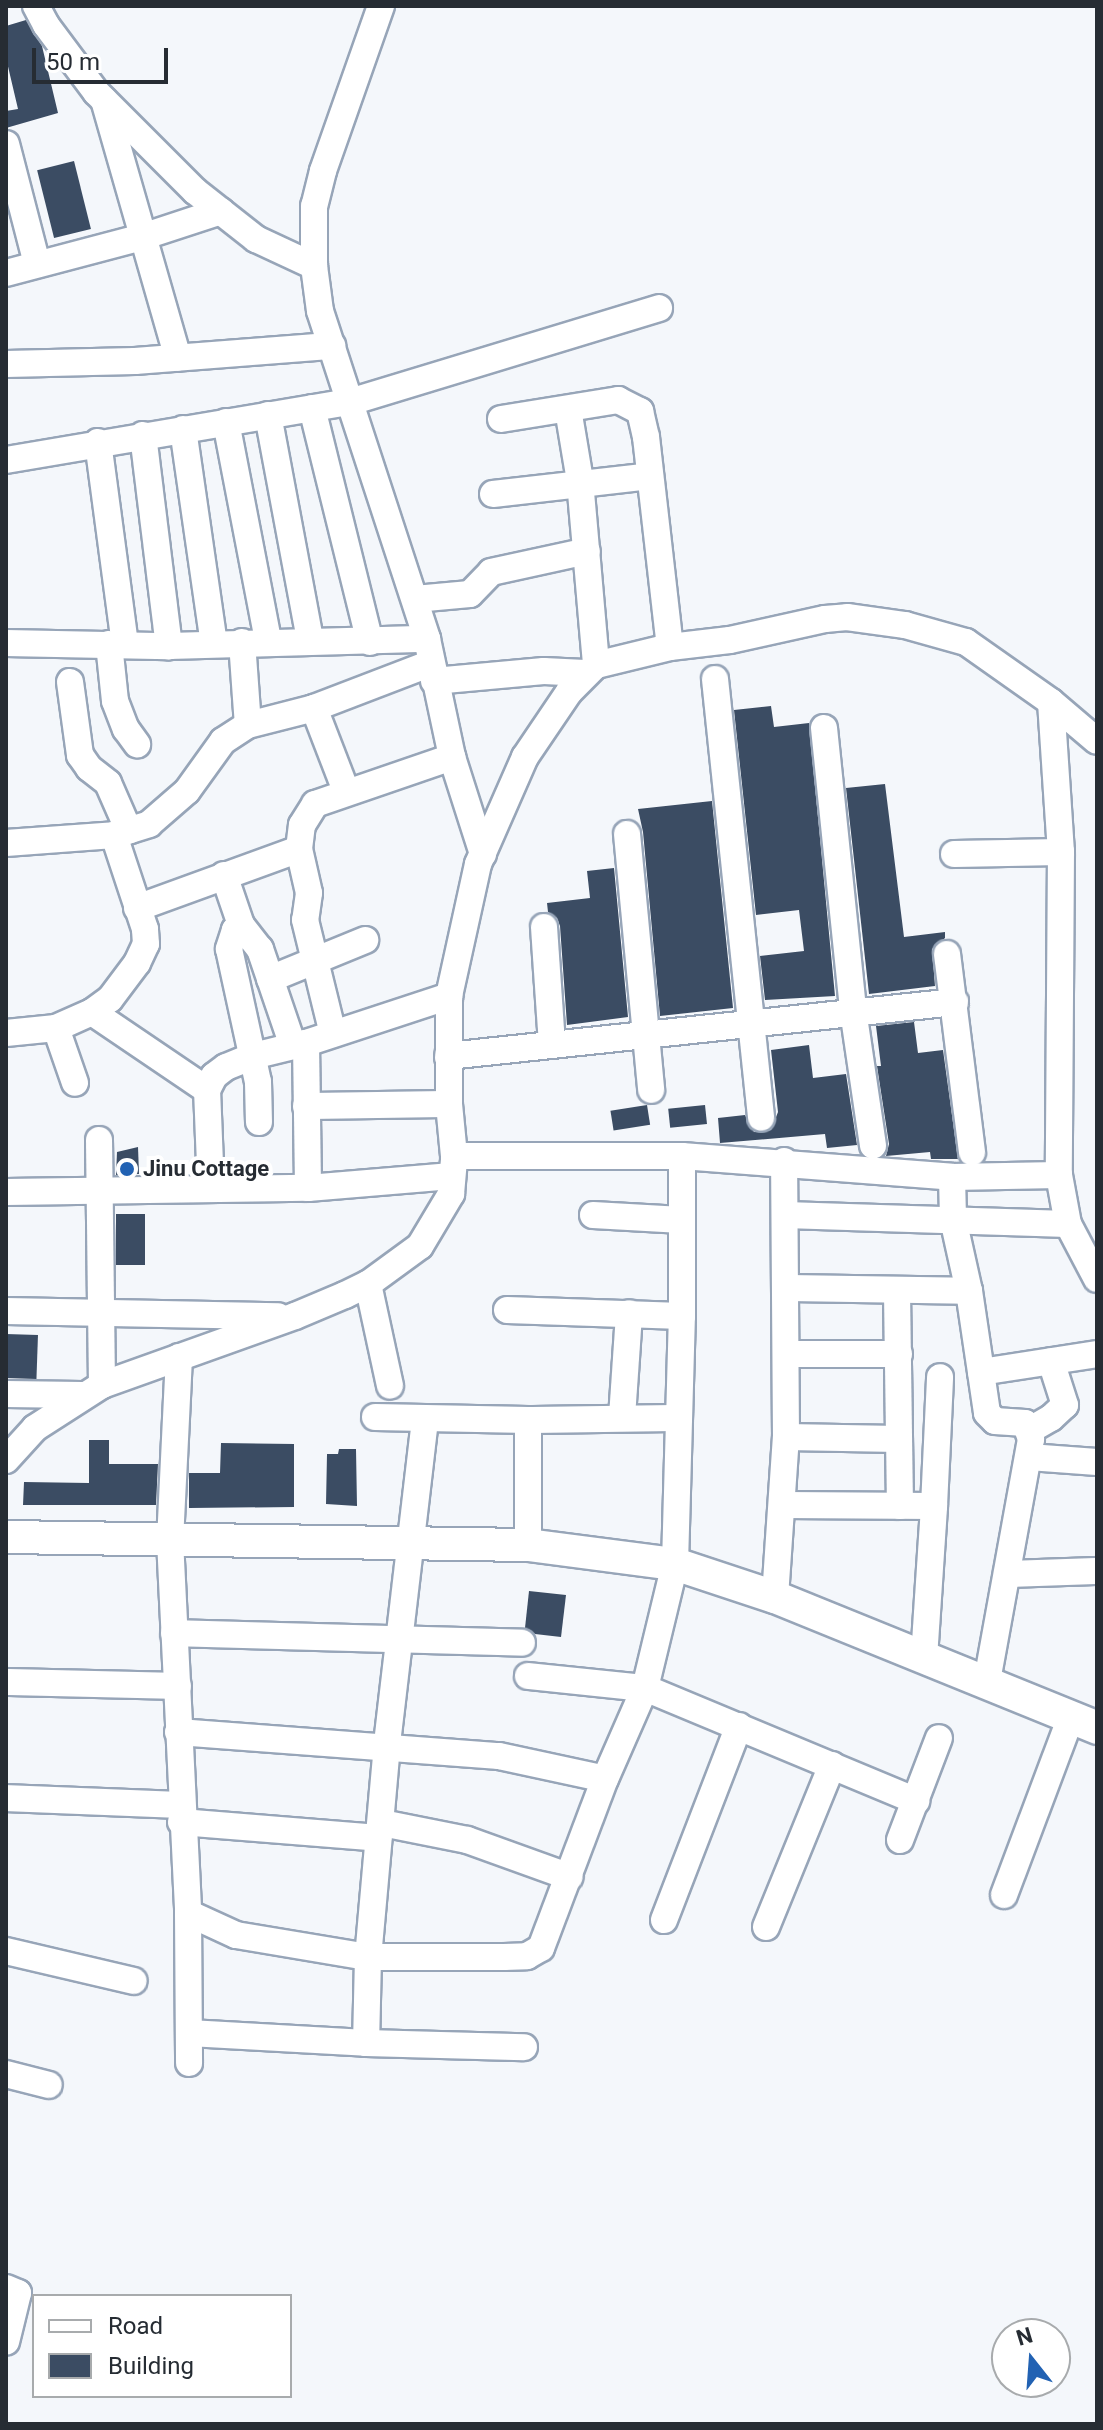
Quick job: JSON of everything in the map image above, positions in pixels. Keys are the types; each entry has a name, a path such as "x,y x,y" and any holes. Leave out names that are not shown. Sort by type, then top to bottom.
{"main road":[{"path":"6,1537 528,1545 675,1564 775,1597 1090,1723"}],"street":[{"path":"36,6 46,25 103,99 195,191 256,239 314,266"},
{"path":"381,6 323,171 314,206 314,266 320,311 415,599 452,757 483,854"},
{"path":"103,99 178,358"},
{"path":"6,144 37,264"},
{"path":"6,273 142,237 221,211"},
{"path":"6,460 98,442 350,402 659,308"},
{"path":"6,364 178,358 332,346"},
{"path":"501,419 618,400 634,405 640,411 646,437 670,647"},
{"path":"312,408 370,642"},
{"path":"6,1460 35,1428 92,1390 295,1316 368,1284 420,1246 451,1194 449,996 483,854 525,757 591,669 587,551 568,409"},
{"path":"268,415 310,640"},
{"path":"226,422 255,641 248,725"},
{"path":"183,429 214,643"},
{"path":"143,435 169,646"},
{"path":"98,442 117,644 115,701 126,729 137,744"},
{"path":"493,494 580,481 650,476"},
{"path":"415,599 470,594 491,572 587,551"},
{"path":"6,643 169,646 255,641 370,642 431,661 544,671 591,669 670,647 730,640 847,617 905,625 966,642 1051,702 1097,741"},
{"path":"6,843 122,833 149,824 171,808 223,741 248,725 314,708 431,661"},
{"path":"715,679 761,1118"},
{"path":"6,1033 56,1028 92,1012 110,999 137,963 146,944 108,783 89,768 80,755 70,682"},
{"path":"1051,702 1061,852 1059,1175 1068,1224 1097,1279"},
{"path":"314,708 346,791"},
{"path":"824,728 853,1010 873,1146"},
{"path":"333,1034 305,920 309,893 299,849 302,825 315,804 452,757"},
{"path":"627,834 651,1090"},
{"path":"137,908 299,849"},
{"path":"954,854 1061,852"},
{"path":"224,875 241,925 260,949 270,979 300,1044 306,1106 308,1188"},
{"path":"241,925 235,930 229,949 253,1056 259,1122"},
{"path":"544,927 552,1045"},
{"path":"270,979 365,940"},
{"path":"947,954 972,1152"},
{"path":"211,1189 207,1090 214,1076 226,1067 253,1056 449,996"},
{"path":"448,1056 853,1010 955,1002"},
{"path":"92,1012 207,1090"},
{"path":"56,1028 75,1083"},
{"path":"306,1106 449,1104"},
{"path":"92,1390 99,1310 102,1191 99,1140"},
{"path":"6,1192 308,1188 453,1166 682,1156 784,1161 850,1171 952,1177 1059,1175"},
{"path":"188,1913 236,1935 368,1957 527,1956 541,1948 605,1779 645,1688 675,1564 682,1316 682,1156"},
{"path":"775,1597 784,1505 786,1437 784,1161"},
{"path":"952,1177 953,1219 969,1291 989,1417 995,1421 1025,1423 1030,1430 1029,1457 987,1682"},
{"path":"593,1215 682,1220"},
{"path":"785,1215 1068,1224"},
{"path":"368,1284 390,1386"},
{"path":"786,1288 969,1291"},
{"path":"897,1292 900,1506"},
{"path":"6,1311 99,1310 295,1316"},
{"path":"507,1310 682,1316"},
{"path":"622,1417 629,1313"},
{"path":"786,1354 899,1354"},
{"path":"981,1372 1097,1354"},
{"path":"179,1357 170,1540 188,1913 189,2063"},
{"path":"1030,1430 1051,1418 1065,1405 1051,1361"},
{"path":"924,1658 940,1377"},
{"path":"6,1394 92,1390"},
{"path":"375,1417 425,1420 679,1418"},
{"path":"366,2043 368,1957 387,1745 425,1420"},
{"path":"528,1420 528,1545"},
{"path":"786,1437 899,1439"},
{"path":"1029,1457 1097,1462"},
{"path":"784,1505 934,1506"},
{"path":"1007,1574 1097,1571"},
{"path":"174,1633 400,1637 522,1643"},
{"path":"528,1676 645,1688 916,1801"},
{"path":"6,1682 178,1686"},
{"path":"1004,1895 1090,1723"},
{"path":"664,1920 739,1726"},
{"path":"178,1732 387,1745 499,1756 605,1779"},
{"path":"900,1840 939,1738"},
{"path":"766,1927 832,1765"},
{"path":"6,1798 467,1840 570,1877"},
{"path":"6,1951 134,1981"},
{"path":"189,2033 366,2043 524,2047"},
{"path":"6,2074 49,2085"},
{"path":"6,2342 21,2292"}],"building":[{"path":"26,20 42,46 58,113 6,128 6,111 18,109 6,58 6,26"},
{"path":"74,161 91,229 54,238 37,170"},
{"path":"771,706 774,727 809,723 835,996 765,1000 760,956 804,951 799,910 756,915 734,710"},
{"path":"885,784 904,937 945,932 945,938 932,949 935,986 869,994 846,788"},
{"path":"712,801 733,1008 660,1016 643,832 638,809"},
{"path":"614,868 628,1017 567,1025 560,926 557,918 548,912 547,903 590,898 587,871"},
{"path":"914,1022 918,1053 943,1050 958,1159 931,1159 930,1152 886,1156 889,1144 877,1066 881,1066 876,1026"},
{"path":"809,1045 813,1078 846,1074 857,1145 827,1148 825,1134 720,1143 718,1118 745,1115 754,1132 771,1130 778,1112 771,1050"},
{"path":"647,1105 650,1125 614,1131 610,1111"},
{"path":"705,1105 707,1124 670,1128 668,1109"},
{"name":"Jinu Cottage","path":"138,1147 139,1174 116,1175 117,1152"},
{"path":"116,1214 145,1214 145,1265 116,1265"},
{"path":"6,1334 38,1335 36,1379 6,1378"},
{"path":"89,1440 109,1440 109,1464 158,1464 156,1505 23,1505 24,1482 89,1483"},
{"path":"221,1443 294,1444 294,1507 189,1508 189,1473 220,1473"},
{"path":"339,1449 356,1449 357,1506 326,1504 327,1454 338,1454"},
{"path":"529,1591 566,1595 561,1637 535,1634 525,1628"}],"place":[{"name":"Jinu Cottage","path":"127,1169"}]}
